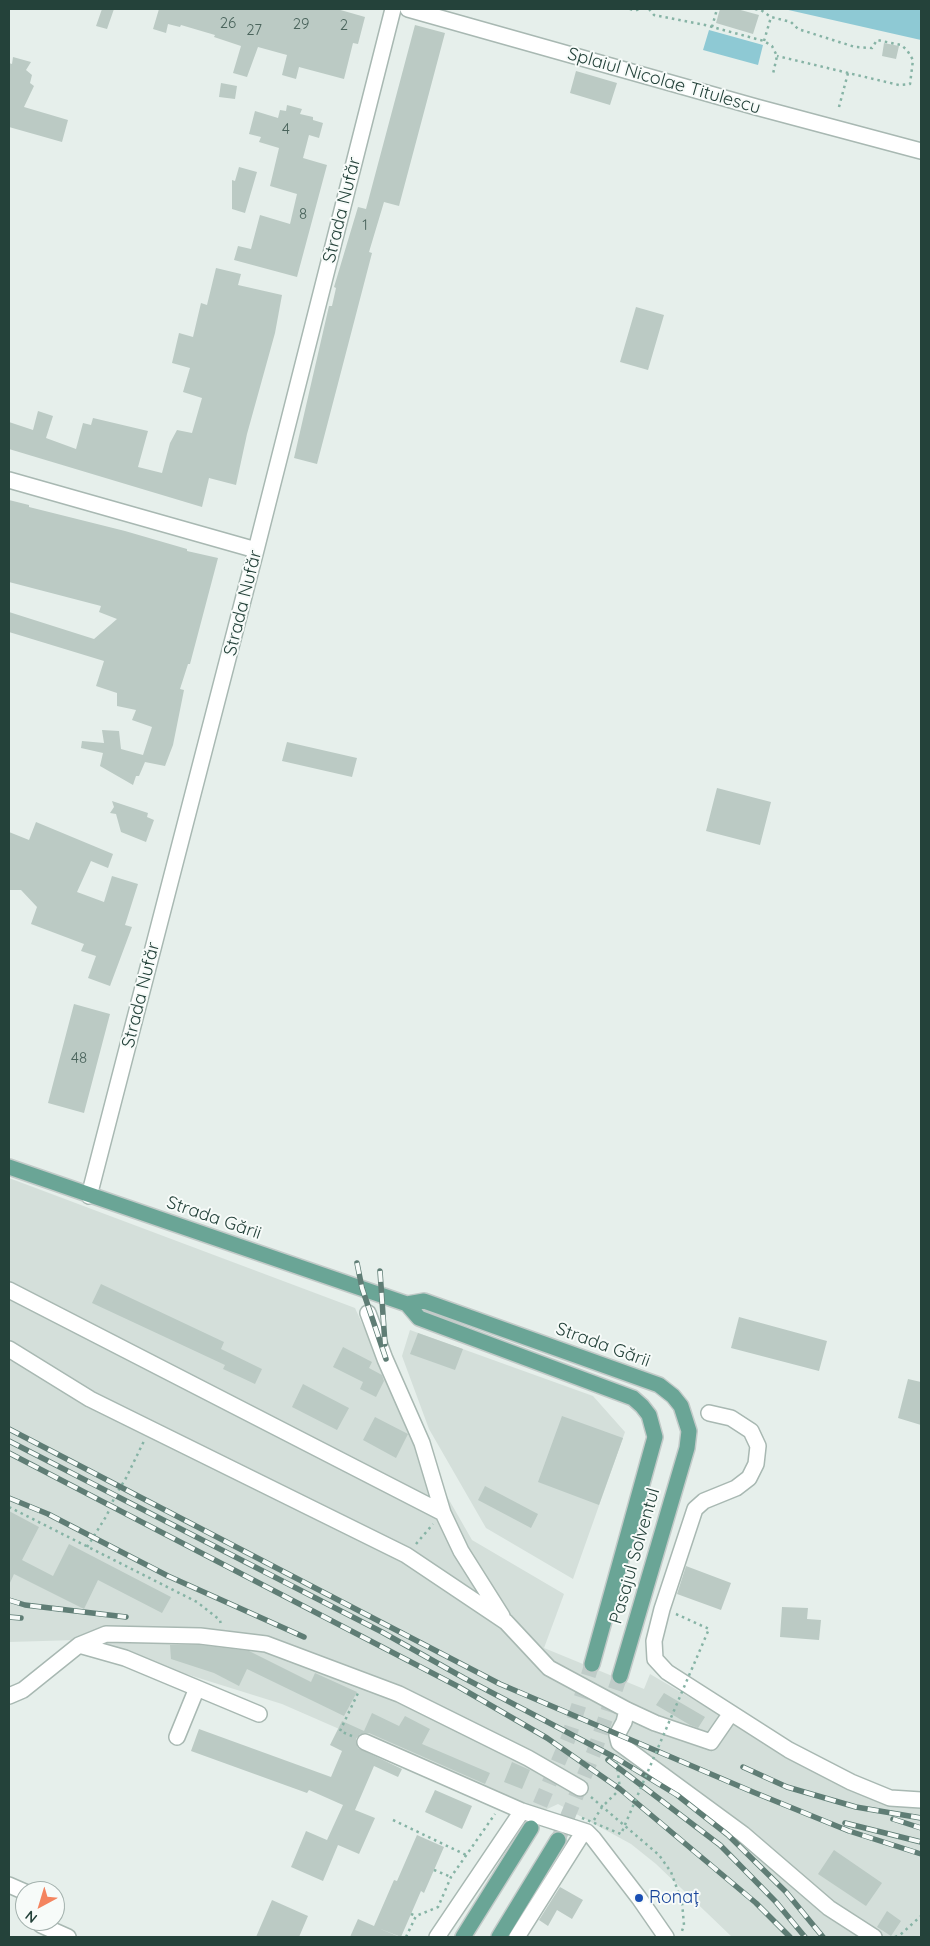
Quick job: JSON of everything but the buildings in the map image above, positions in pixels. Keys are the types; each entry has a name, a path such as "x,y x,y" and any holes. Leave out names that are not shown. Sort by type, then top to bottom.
{"main road":[{"name":"Strada Gării","path":"9,1167 406,1304 424,1301 659,1385 677,1400 685,1415 688,1431 687,1448"},
{"name":"Strada Gării","path":"406,1304 419,1318 633,1398 649,1415 655,1436"},
{"name":"Pasajul Solventul","path":"592,1664 655,1436"},
{"name":"Pasajul Solventul","path":"620,1676 687,1448"},
{"path":"463,1937 531,1828"},
{"path":"499,1937 558,1840"}],"street":[{"name":"Strada Nufăr","path":"89,1196 256,550 393,9"},
{"name":"Splaiul Nicolae Titulescu","path":"408,9 921,152"},
{"path":"9,480 256,550"},
{"path":"9,1290 443,1513"},
{"path":"368,1313 385,1359 422,1443 443,1513 461,1551 506,1622 549,1668 655,1723 711,1742 731,1713"},
{"path":"9,1349 90,1400 406,1555 506,1622"},
{"path":"709,1413 731,1418 750,1431 758,1446 756,1464 749,1478 736,1488 704,1501 695,1509 662,1609 654,1641 655,1659 667,1672 789,1750 851,1782 890,1798 921,1800"},
{"path":"9,1696 23,1690 79,1645 106,1634 200,1636 266,1644 399,1694 528,1758 580,1788"},
{"path":"79,1645 125,1658 260,1714"},
{"path":"177,1737 197,1688"},
{"path":"627,1710 624,1722 617,1735 619,1743 744,1834 829,1908 874,1937"},
{"path":"365,1742 522,1811 584,1827 639,1898 666,1937"},
{"path":"437,1937 522,1811"},
{"path":"517,1937 584,1827"},
{"path":"49,1931 68,1937"}],"path":[{"path":"630,9 635,11 639,9"},
{"path":"649,9 654,15 712,27 764,41 772,46 776,56 773,74"},
{"path":"712,27 717,9"},
{"path":"755,9 771,17 791,22 798,29 855,47 872,48 877,40 901,45 914,60 910,84 899,85 776,56"},
{"path":"764,41 771,17"},
{"path":"839,107 848,73"},
{"path":"87,1547 107,1515 150,1430"},
{"path":"9,1507 197,1602 220,1620 222,1639"},
{"path":"406,1555 443,1513"},
{"path":"584,1827 621,1834 709,1629 675,1614"},
{"path":"364,1680 340,1731 365,1742"},
{"path":"602,1807 620,1788 616,1766 619,1743"},
{"path":"580,1788 659,1855 671,1872 682,1902 684,1926 681,1937"},
{"path":"406,1937 416,1916 438,1907 451,1877 503,1802"},
{"path":"393,1820 467,1855"},
{"path":"434,1870 451,1877"},
{"path":"411,1914 416,1916"},
{"path":"895,1937 900,1935 921,1916"}],"shaded area":[{"path":"9,1178 355,1308 417,1444 472,1540 564,1594 544,1648 644,1689 650,1674 786,1754 871,1798 921,1808 921,1937 732,1937 656,1864 631,1844 558,1804 543,1811 424,1766 282,1704 77,1640 9,1642"},
{"path":"410,1330 593,1396 625,1432 573,1579 486,1528 429,1429 402,1356"}],"water":[{"path":"784,9 921,9 921,40"},
{"path":"709,30 763,45 758,65 703,50"}],"tunnel":[{"path":"531,1826 568,1739 592,1664"},
{"path":"558,1840 594,1752 620,1676"}],"railway":[{"path":"357,1263 362,1288 386,1359"},
{"path":"380,1271 385,1344"},
{"path":"9,1429 500,1684 849,1831 921,1854"},
{"path":"9,1441 382,1632 464,1678 616,1758 677,1795 728,1835 786,1892 823,1937"},
{"path":"9,1453 459,1687 547,1738 620,1789 756,1903 790,1937"},
{"path":"9,1498 48,1514 168,1576 304,1637"},
{"path":"9,1600 25,1605 126,1617"},
{"path":"9,1617 21,1618"},
{"path":"608,1760 720,1845 776,1902 805,1937"},
{"path":"743,1767 787,1787 856,1807 921,1818"},
{"path":"893,1819 921,1828"},
{"path":"845,1823 921,1842"}],"place":[{"name":"Ronaț","path":"639,1898"}]}
